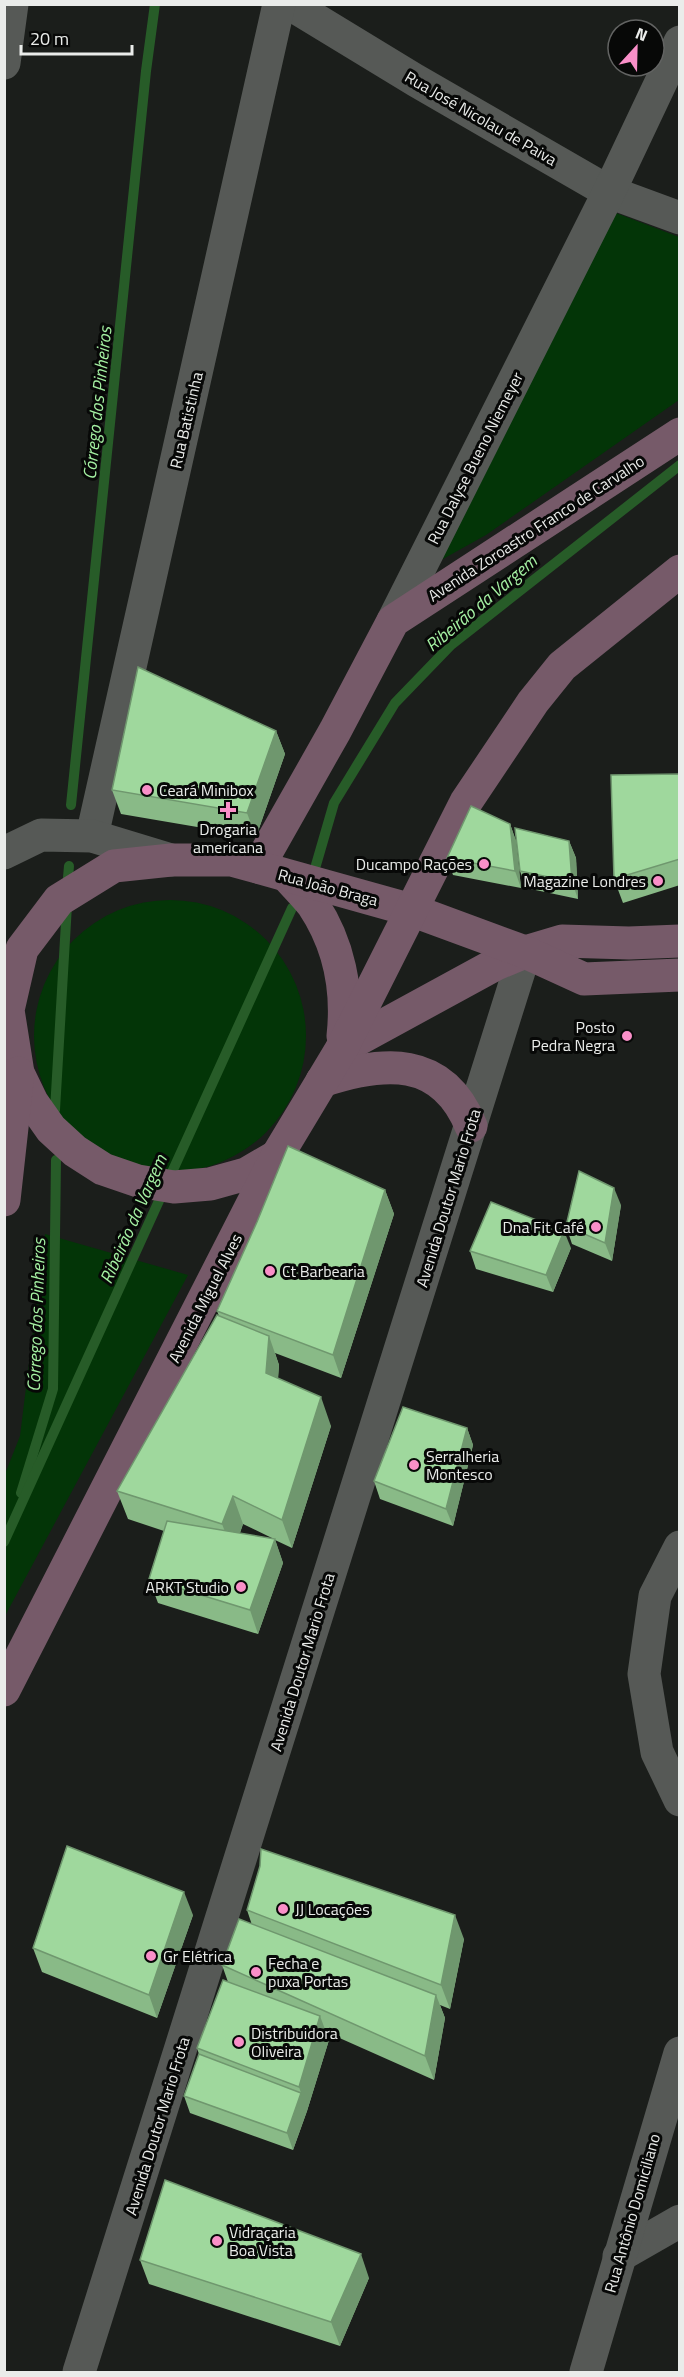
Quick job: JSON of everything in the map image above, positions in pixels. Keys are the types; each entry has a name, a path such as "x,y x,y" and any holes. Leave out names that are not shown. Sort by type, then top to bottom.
{"main road":[{"name":"Avenida Zoroastro Franco de Carvalho","path":"393,621 680,434"},
{"path":"411,910 466,802 533,702 562,666 680,571"},
{"name":"Rua Dalyse Bueno Niemeyer","path":"259,868 393,621"},
{"name":"Rua João Braga","path":"278,1156 246,1173 210,1184 174,1187 138,1181 103,1169 75,1151 51,1129 32,1102 18,1073 6,996 22,949 58,900 114,866 171,860 259,868 411,910 525,952 584,979 680,975"},
{"path":"259,868 313,906 339,958 345,1018 342,1047"},
{"name":"Avenida Miguel Alves","path":"4,1690 278,1156 342,1047 411,910"},
{"path":"342,1047 496,964 525,952 562,941 629,944 680,941"},
{"path":"322,1081 354,1071 387,1066 412,1068 447,1088 463,1108 471,1126"},
{"path":"4,1200 18,1073"}],"street":[{"path":"4,63 12,4"},
{"name":"Rua Batistinha","path":"92,836 279,4"},
{"name":"Rua José Nicolau de Paiva","path":"290,4 415,80 609,192 680,218"},
{"name":"Rua Dalyse Bueno Niemeyer","path":"393,621 609,192 680,42"},
{"path":"4,853 41,835 92,836 171,860"},
{"name":"Avenida Doutor Mario Frota","path":"79,2373 525,952"},
{"path":"680,1547 655,1596 644,1674 657,1752 680,1800"},
{"name":"Rua Antônio Domiciliano","path":"586,2373 680,2053"},
{"path":"619,2256 680,2221"}],"green space":[{"path":"616,213 679,237 679,400 486,535 434,564"},
{"path":"157,900 183,900 210,905 222,910 257,930 267,939 283,960 301,996 306,1036 301,1076 283,1112 267,1133 246,1149 210,1167 183,1172 157,1172 130,1167 106,1156 83,1142 64,1123 39,1076 34,1049 34,1023 39,996 50,972 64,949 83,930 130,905"},
{"path":"45,1234 188,1275 5,1616 5,1474 20,1436"}],"building":[{"path":"138,667 276,731 247,813 112,790"},
{"path":"680,774 680,859 614,879 611,775"},
{"path":"471,806 510,824 515,871 447,858"},
{"path":"515,828 569,841 572,882 520,871"},
{"path":"288,1146 385,1190 333,1355 217,1311"},
{"path":"579,1171 614,1188 605,1243 566,1226"},
{"path":"491,1202 564,1231 546,1275 470,1251"},
{"path":"217,1315 269,1336 266,1373 321,1397 282,1520 233,1496 222,1524 117,1491"},
{"path":"403,1407 467,1428 446,1509 374,1481"},
{"path":"167,1521 275,1539 250,1610 149,1579"},
{"path":"67,1846 184,1892 149,1995 33,1948"},
{"path":"261,1849 455,1915 441,1985 247,1910 260,1866"},
{"path":"239,1919 436,1995 425,2056 222,1965"},
{"path":"223,1980 320,2016 299,2087 197,2048"},
{"path":"199,2054 301,2093 287,2133 184,2096"},
{"name":"Vidraçaria Boa Vista","path":"165,2180 361,2254 331,2322 140,2260"}],"waterway":[{"name":"Córrego dos Pinheiros","path":"71,805 146,71 155,4"},
{"name":"Ribeirão da Vargem","path":"316,865 334,803 395,703 451,645 680,465"},
{"name":"Córrego dos Pinheiros","path":"67,889 69,866"},
{"name":"Córrego dos Pinheiros","path":"55,1110 67,905"},
{"name":"Ribeirão da Vargem","path":"4,1542 292,908"},
{"name":"Córrego dos Pinheiros","path":"21,1493 53,1389 56,1160"}],"place":[{"name":"Ceará Minibox","path":"147,790"},
{"name":"Drogaria americana","path":"228,810"},
{"name":"Ducampo Rações","path":"484,864"},
{"name":"Magazine Londres","path":"658,881"},
{"name":"Posto Pedra Negra","path":"627,1036"},
{"name":"Dna Fit Café","path":"596,1227"},
{"name":"Ct Barbearia","path":"270,1271"},
{"name":"Serralheria Montesco","path":"414,1465"},
{"name":"ARKT Studio","path":"241,1587"},
{"name":"JJ Locações","path":"283,1909"},
{"name":"Gr Elétrica","path":"151,1956"},
{"name":"Fecha e puxa Portas","path":"256,1972"},
{"name":"Distribuidora Oliveira","path":"239,2042"},
{"name":"Vidraçaria Boa Vista","path":"217,2241"}]}
